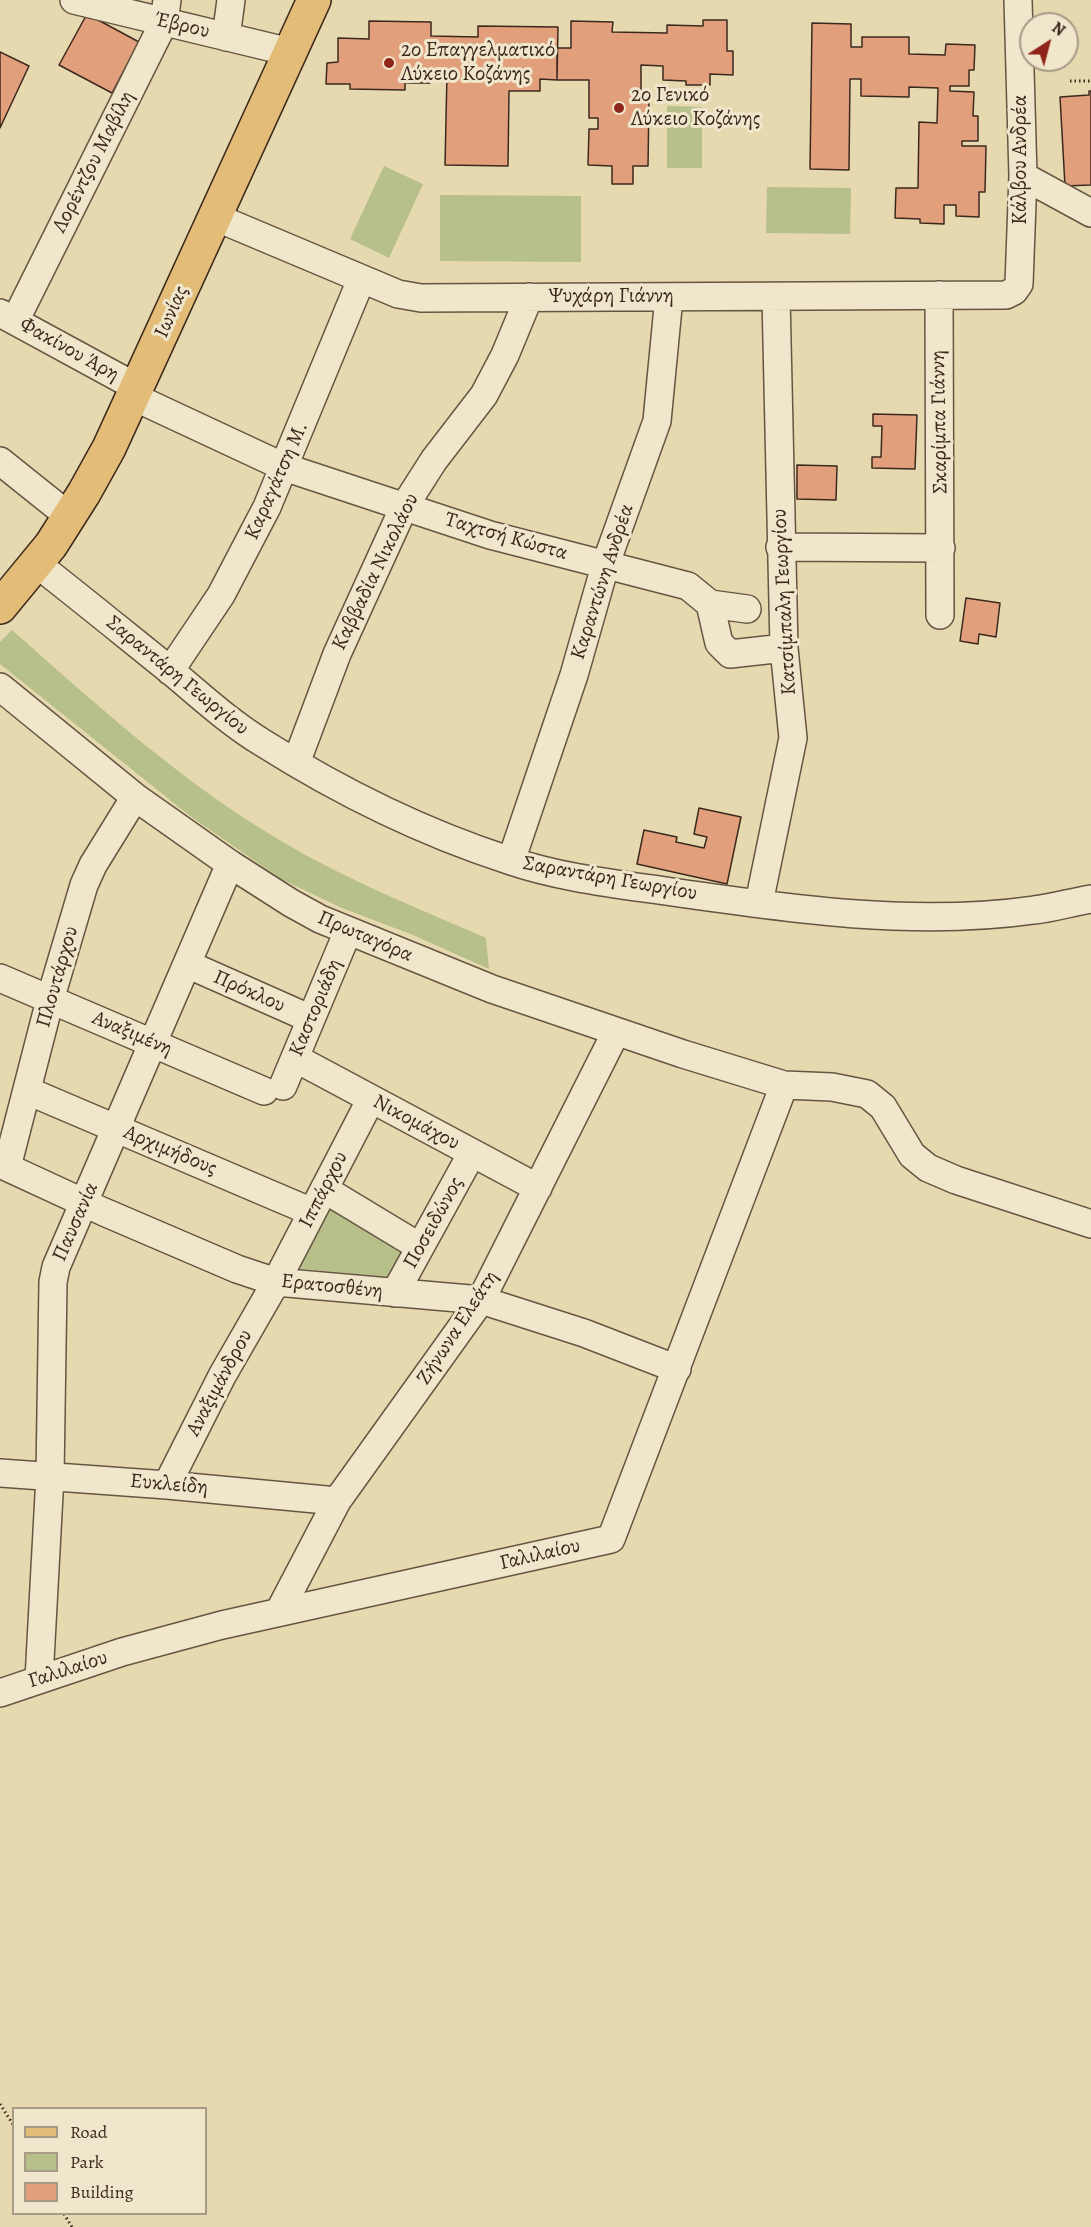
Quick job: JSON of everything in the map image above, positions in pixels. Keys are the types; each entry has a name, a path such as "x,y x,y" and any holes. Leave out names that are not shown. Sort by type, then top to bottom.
{"main road":[{"name":"Ιωνίας","path":"0,607 32,569 70,517 109,448 314,0"}],"street":[{"name":"Έβρου","path":"74,0 165,11 226,37 290,52"},
{"path":"226,37 231,0"},
{"name":"Κάλβου Ανδρέα","path":"1018,0 1023,176 1019,284"},
{"name":"Λορέντζου Μαβίλη","path":"8,317 165,11"},
{"path":"1023,176 1091,213"},
{"name":"Ψυχάρη Γιάννη","path":"215,217 361,280 398,294 421,298 1006,295 1014,291 1019,284"},
{"name":"Καραγάτση Μ.","path":"170,671 221,595 241,559 284,467 361,280"},
{"name":"Σκαρίμπα Γιάννη","path":"939,295 940,615"},
{"name":"Καββαδία Νικολάου","path":"296,763 336,654 404,507 434,460 484,395 505,355 529,297"},
{"name":"Καραντώνη Ανδρέα","path":"511,861 574,675 606,566 657,421 669,297"},
{"name":"Κατσίμπαλη Γεωργίου","path":"759,903 793,738 784,648 780,547 776,297"},
{"name":"Φακίνου Άρη","path":"8,317 136,392"},
{"name":"Ταχτσή Κώστα","path":"136,392 284,467 490,535 688,586 710,604"},
{"path":"0,461 70,517"},
{"path":"780,547 941,548"},
{"name":"Σαραντάρη Γεωργίου","path":"32,569 261,742 329,782 412,822 460,843 511,861 598,881 759,903 856,913 940,916 1036,910 1091,898"},
{"path":"747,609 710,604 719,643 730,654 784,648"},
{"name":"Πρωταγόρα","path":"0,687 135,796 230,864 291,903 348,931 492,989 616,1032 784,1086 832,1087 867,1094 883,1107 912,1155 928,1168 956,1180 1091,1224"},
{"name":"Πλουτάρχου","path":"4,1166 28,1091 50,1000 84,885 93,865 135,796"},
{"name":"Παυσανία","path":"39,1679 50,1476 53,1282 56,1267 230,864"},
{"name":"Καστοριάδη","path":"274,1088 295,1058 348,931"},
{"name":"Πρόκλου","path":"187,964 311,1019"},
{"name":"Αναξιμένη","path":"0,978 153,1044 274,1088"},
{"name":"Ζήνωνα Ελεάτη","path":"279,1612 337,1501 481,1300 616,1032"},
{"name":"Νικομάχου","path":"295,1058 538,1188"},
{"name":"Γαλιλαίου","path":"0,1693 122,1652 222,1625 611,1539 784,1086"},
{"name":"Αρχιμήδους","path":"28,1091 117,1129 318,1201 420,1247"},
{"name":"Ιππάρχου","path":"276,1282 372,1099"},
{"name":"Ποσειδώνος","path":"395,1293 472,1153"},
{"name":"Ερατοσθένη","path":"4,1166 237,1269 276,1282 481,1300 584,1333 677,1369"},
{"name":"Αναξιμάνδρου","path":"166,1485 222,1376 276,1282"},
{"name":"Ευκλείδη","path":"0,1473 337,1501"}],"path":[{"path":"1070,81 1091,81"},
{"path":"0,2104 12,2123"}],"green space":[{"path":"667,106 702,107 702,168 667,168"},
{"path":"384,166 423,184 389,258 350,239"},
{"path":"767,187 851,188 850,234 766,233"},
{"path":"440,195 581,196 581,262 440,261"},
{"path":"12,630 145,745 214,798 288,845 336,871 486,938 489,969 413,935 342,908 281,879 190,816 0,664 0,642"},
{"path":"331,1199 407,1245 390,1277 294,1268"}],"building":[{"path":"87,14 139,42 112,93 59,65"},
{"name":"2ο Γενικό Λύκειο Κοζάνης","path":"703,20 727,20 727,51 733,51 733,75 710,74 710,85 686,85 686,81 663,80 663,66 641,65 641,98 649,99 648,166 633,166 633,184 612,184 612,166 588,165 589,129 598,129 598,118 589,118 589,80 557,80 557,48 571,48 571,21 613,22 612,32 667,33 667,25 703,26"},
{"path":"369,21 431,22 431,36 478,37 478,26 558,27 557,80 540,79 540,91 509,91 508,166 445,165 447,73 430,73 430,83 405,83 405,90 350,89 350,84 326,84 327,63 338,62 338,38 369,39"},
{"path":"812,23 851,24 851,47 862,47 862,37 909,37 909,54 945,55 946,44 975,45 974,70 969,70 969,86 950,86 950,91 974,92 973,116 978,116 978,141 962,141 962,146 986,146 985,192 979,192 979,217 956,216 956,205 944,205 944,224 920,223 920,219 895,218 896,188 918,188 919,122 937,123 938,88 909,87 909,97 861,96 861,79 850,79 849,170 810,169"},
{"path":"0,52 29,66 0,128"},
{"path":"1091,91 1091,185 1065,186 1060,97 1089,95"},
{"path":"873,414 917,415 915,469 872,468 872,457 881,457 882,426 873,426"},
{"path":"797,465 837,466 836,500 797,499"},
{"path":"966,598 1000,603 996,637 979,634 978,644 960,641"},
{"path":"699,808 741,817 727,884 637,864 644,830 677,837 676,842 704,848 707,837 694,834"}],"place":[{"name":"2ο Επαγγελματικό Λύκειο Κοζάνης","path":"389,63"},
{"name":"2ο Γενικό Λύκειο Κοζάνης","path":"619,108"}]}
